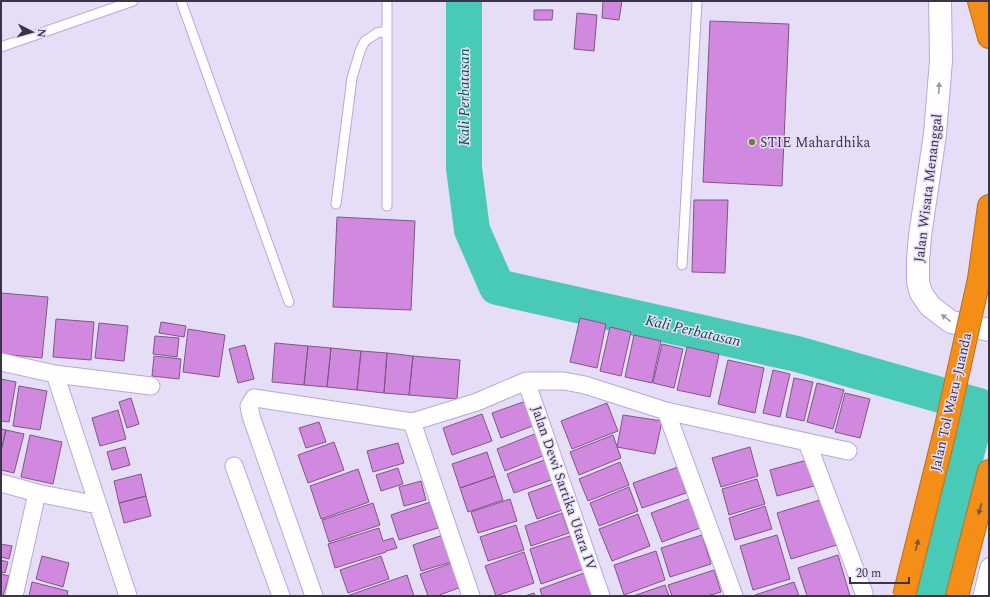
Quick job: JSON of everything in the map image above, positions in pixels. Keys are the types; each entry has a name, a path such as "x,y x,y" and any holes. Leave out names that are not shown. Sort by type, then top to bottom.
{"highway":[{"path":"979,1 989,37"},
{"path":"987,1 989,23"},
{"name":"Jalan Tol Waru–Juanda","path":"904,596 945,431 979,279 989,206"},
{"path":"957,596 989,471"}],"street":[{"name":"Jalan Wisata Menanggal","path":"940,1 941,60 937,112 920,236 918,282 921,294 930,306 951,322 989,330"},
{"path":"1,362 55,374 151,386"},
{"path":"55,374 128,596"},
{"path":"314,596 251,416 249,406 254,398 412,422 477,402 526,381 564,381 585,385 666,411 848,451"},
{"name":"Jalan Dewi Sartika Utara IV","path":"526,381 601,596"},
{"path":"666,411 734,596"},
{"path":"412,422 471,596"},
{"path":"807,442 864,592"},
{"path":"234,466 281,596"},
{"path":"1,483 37,493 98,505"},
{"path":"14,596 37,493"},
{"path":"982,596 989,567"}],"lane":[{"path":"1,47 133,1"},
{"path":"181,1 289,302"},
{"path":"387,1 387,206"},
{"path":"682,265 697,1"},
{"path":"336,204 352,78 360,51 365,41 377,33 387,31"}],"building":[{"path":"603,1 622,1 619,20 602,18"},
{"path":"534,10 553,10 552,20 534,20"},
{"path":"577,13 597,15 594,51 574,49"},
{"path":"710,21 789,24 782,186 703,182"},
{"path":"694,200 728,200 725,273 692,272"},
{"path":"337,217 415,221 411,310 333,307"},
{"path":"1,293 48,297 42,358 1,354"},
{"path":"580,318 606,324 597,368 570,362"},
{"path":"56,319 94,322 91,360 53,357"},
{"path":"161,322 186,326 184,337 159,333"},
{"path":"99,323 128,326 124,361 95,358"},
{"path":"610,327 631,332 621,376 600,371"},
{"path":"188,329 225,335 219,377 183,372"},
{"path":"634,335 661,341 652,383 625,377"},
{"path":"155,336 179,338 177,357 153,354"},
{"path":"275,343 308,346 304,385 272,382"},
{"path":"662,344 683,349 674,388 653,383"},
{"path":"245,345 254,379 238,383 229,349"},
{"path":"308,346 331,348 327,387 304,385"},
{"path":"687,347 719,354 710,397 677,390"},
{"path":"331,348 361,351 357,390 327,387"},
{"path":"361,351 387,353 384,393 357,390"},
{"path":"387,353 413,356 409,395 384,393"},
{"path":"154,356 181,359 179,379 152,376"},
{"path":"413,356 460,360 457,399 409,395"},
{"path":"728,360 764,368 755,413 718,404"},
{"path":"773,370 790,374 780,417 763,413"},
{"path":"794,378 813,382 804,421 786,417"},
{"path":"1,379 16,382 9,422 1,421"},
{"path":"817,383 844,390 833,429 807,422"},
{"path":"19,386 47,391 40,430 13,426"},
{"path":"845,393 870,399 860,438 835,432"},
{"path":"131,398 139,424 127,428 119,402"},
{"path":"526,401 535,425 501,438 492,413"},
{"path":"607,403 618,431 572,449 561,421"},
{"path":"118,410 126,439 100,446 92,418"},
{"path":"482,414 492,441 452,455 443,428"},
{"path":"623,415 662,421 655,454 617,447"},
{"path":"319,422 326,442 306,448 299,428"},
{"path":"1,429 6,430 1,451"},
{"path":"6,430 24,434 14,473 1,470 1,451"},
{"path":"542,431 550,453 505,471 497,449"},
{"path":"30,435 62,442 53,484 21,477"},
{"path":"613,435 621,458 579,475 570,452"},
{"path":"334,442 344,470 308,483 298,455"},
{"path":"398,443 404,463 373,472 367,451"},
{"path":"125,447 130,465 112,470 107,452"},
{"path":"750,447 758,476 721,487 712,458"},
{"path":"487,452 495,476 460,488 452,464"},
{"path":"547,459 554,479 514,493 507,474"},
{"path":"807,460 814,486 777,496 770,470"},
{"path":"620,462 629,485 588,501 579,479"},
{"path":"678,467 686,493 642,508 633,483"},
{"path":"398,468 403,484 381,491 376,475"},
{"path":"358,469 369,502 321,519 310,486"},
{"path":"141,474 146,496 119,503 114,481"},
{"path":"495,476 503,500 468,512 460,488"},
{"path":"757,479 765,504 729,515 722,489"},
{"path":"421,481 426,500 404,506 399,487"},
{"path":"556,483 565,509 537,519 528,493"},
{"path":"629,487 638,511 599,526 590,503"},
{"path":"146,496 151,516 124,523 119,503"},
{"path":"510,499 517,521 478,533 471,512"},
{"path":"689,499 700,528 662,542 651,513"},
{"path":"823,499 837,545 791,559 777,513"},
{"path":"430,502 438,528 399,540 391,515"},
{"path":"373,503 380,525 329,542 322,520"},
{"path":"765,506 772,529 735,540 729,518"},
{"path":"562,513 569,533 531,546 525,526"},
{"path":"638,514 650,546 612,561 599,529"},
{"path":"516,525 524,550 488,561 480,537"},
{"path":"379,528 383,541 393,538 397,548 335,568 328,544"},
{"path":"443,535 451,562 421,571 413,545"},
{"path":"573,535 584,569 541,584 530,549"},
{"path":"702,535 711,564 670,577 661,548"},
{"path":"777,535 790,579 753,590 740,546"},
{"path":"1,544 12,546 9,559 1,557"},
{"path":"656,551 665,580 624,595 614,565"},
{"path":"524,552 534,583 496,596 485,566"},
{"path":"838,555 850,596 807,596 798,568"},
{"path":"42,556 69,563 63,587 36,579"},
{"path":"381,556 389,579 348,593 340,570"},
{"path":"1,560 8,562 5,573 1,572"},
{"path":"452,563 461,587 437,596 428,596 420,574"},
{"path":"714,570 721,592 707,596 672,596 668,585"},
{"path":"584,573 592,596 542,596 540,589"},
{"path":"1,574 9,576 3,596 1,595"},
{"path":"407,575 414,596 347,596"},
{"path":"32,582 68,591 67,596 29,596"},
{"path":"794,582 799,596 755,595"},
{"path":"665,585 669,596 633,596"},
{"path":"534,593 535,596 525,596"}],"waterway":[{"name":"Kali Perbatasan","path":"464,1 464,168 472,230 497,287 797,354 979,406 928,596"}],"place":[{"name":"STIE Mahardhika","path":"752,142"}]}
